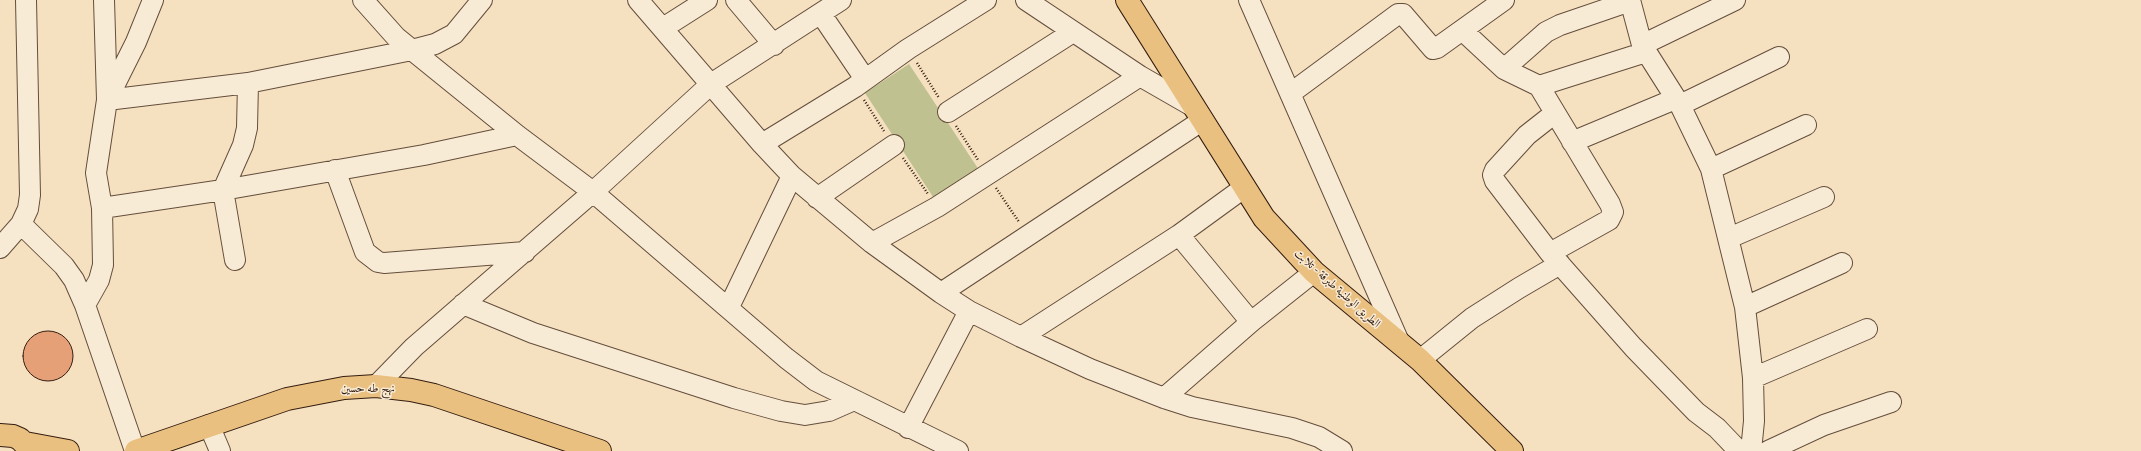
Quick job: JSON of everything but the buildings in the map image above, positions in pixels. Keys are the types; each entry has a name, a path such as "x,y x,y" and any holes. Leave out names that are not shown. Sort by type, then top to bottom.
{"main road":[{"name":"الطريق الوطنية طبرقة - تلابت","path":"1127,0 1264,218 1314,272 1420,360 1512,451"},
{"name":"نهج طه حسين","path":"136,451 287,399 344,388 376,386 411,390 434,395 600,451"},
{"path":"14,438 68,451"}],"street":[{"path":"0,248 21,224 28,209 30,195 26,0"},
{"path":"85,305 99,280 102,265 102,208 96,173 107,100 104,0"},
{"path":"107,100 136,42 153,0"},
{"path":"363,0 396,36 412,50 517,134 593,192 729,307 786,358 816,381 908,428 958,451"},
{"path":"107,100 248,83 435,44 454,34 482,0"},
{"path":"638,0 762,144 792,176 872,243 941,293 969,311 1090,369 1164,398 1192,407 1292,428 1319,437 1342,451"},
{"path":"662,28 707,0"},
{"path":"736,0 774,45"},
{"path":"376,386 414,347 593,192 711,84 774,45 841,0"},
{"path":"762,144 865,80 908,49 986,0"},
{"path":"941,293 1027,235 1198,114 1026,0"},
{"path":"1249,0 1400,344"},
{"path":"1291,93 1398,14 1403,14 1433,49 1437,48 1504,0"},
{"path":"1504,69 1546,32 1560,25 1630,0 1644,49 1678,102 1711,169 1745,307 1753,378 1754,422 1751,451"},
{"path":"1539,86 1644,49 1735,0"},
{"path":"821,14 865,80"},
{"path":"1420,360 1472,318 1519,288 1555,259 1609,220 1613,212 1610,204 1539,86 1504,69 1462,30"},
{"path":"948,112 1073,32"},
{"path":"1572,142 1678,102 1779,57"},
{"path":"872,243 937,207 1140,76"},
{"path":"236,260 223,190 242,145 247,128 248,83"},
{"path":"1555,113 1527,135 1495,170 1493,175 1495,181 1555,259 1633,347 1696,412 1717,428 1739,451"},
{"path":"1711,169 1806,125"},
{"path":"102,208 223,190 424,155 517,134"},
{"path":"817,198 894,145"},
{"path":"335,170 365,252 378,262 384,263 525,252"},
{"path":"729,307 792,176"},
{"path":"1021,337 1179,235 1245,187"},
{"path":"1729,238 1824,197"},
{"path":"21,224 64,266 74,280 85,305 136,451"},
{"path":"1179,235 1251,322"},
{"path":"1745,307 1842,263"},
{"path":"1164,398 1251,322 1314,272"},
{"path":"463,304 533,333 734,398 781,411 805,415 829,411 854,400"},
{"path":"908,428 969,311"},
{"path":"1753,378 1867,329"},
{"path":"1768,451 1824,425 1891,402"},
{"path":"209,425 220,451"}],"path":[{"path":"908,49 1027,235"}],"green space":[{"path":"909,64 983,176 939,206 865,93"}]}
